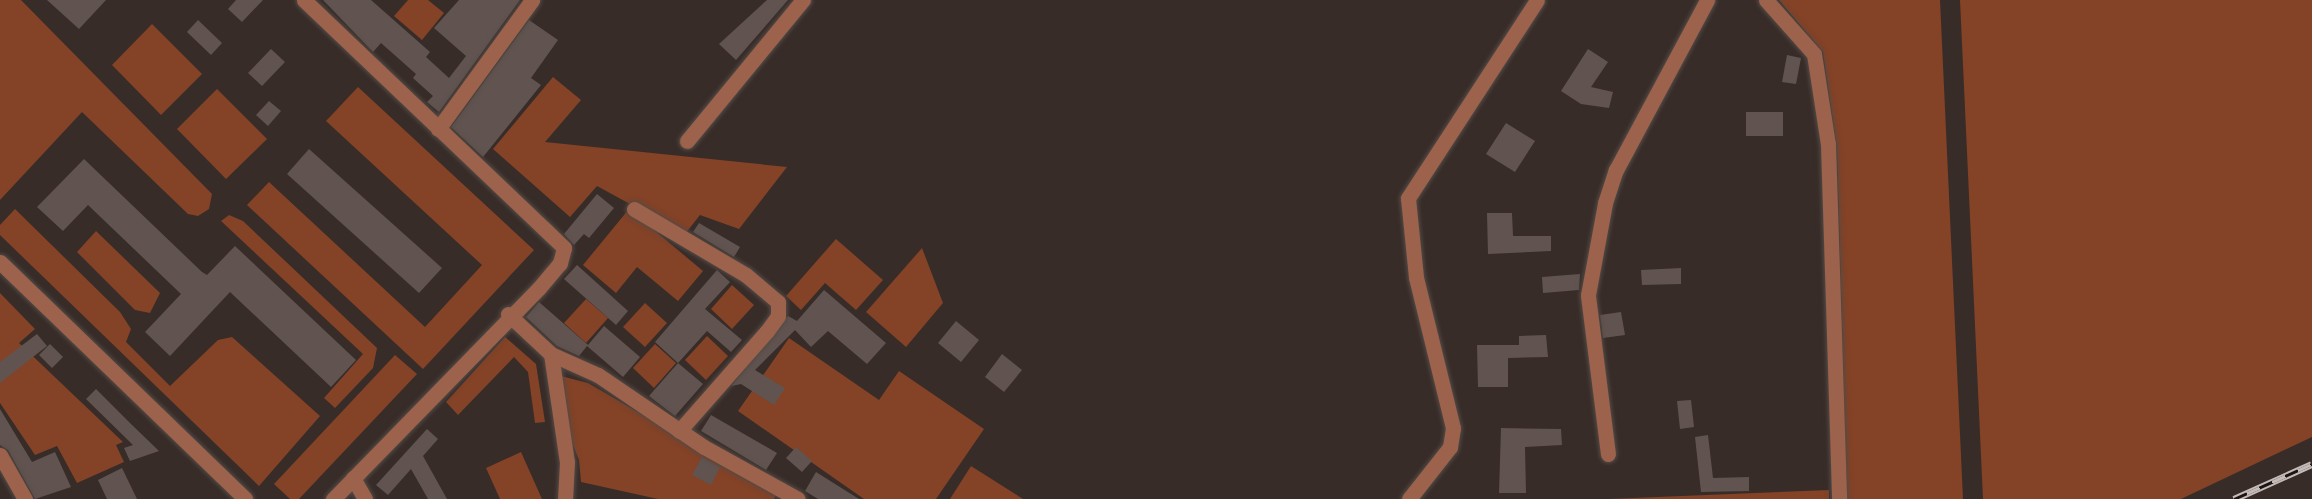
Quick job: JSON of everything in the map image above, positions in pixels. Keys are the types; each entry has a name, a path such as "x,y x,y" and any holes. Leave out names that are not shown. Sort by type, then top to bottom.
{"street":[{"path":"304,0 564,248 554,271 508,314 333,499"},
{"path":"438,129 532,0"},
{"path":"687,141 803,0"},
{"path":"1409,499 1450,447 1453,429 1416,277 1408,198 1537,0"},
{"path":"1608,454 1588,295 1605,203 1616,170 1707,0"},
{"path":"1766,0 1814,54 1828,144 1839,499"},
{"path":"634,209 746,275 778,302 778,316 767,331 679,430"},
{"path":"0,262 244,499"},
{"path":"508,314 551,354 598,375 679,430 798,499"},
{"path":"551,354 567,462 565,499"},
{"path":"0,455 25,499"},
{"path":"353,478 365,499"}],"shaded area":[{"path":"0,0 21,0 212,194 209,209 198,216 188,214 82,112 0,200"},
{"path":"408,0 428,0 444,13 422,40 394,16"},
{"path":"1779,0 1940,0 1963,499 1847,499 1837,149 1823,52"},
{"path":"1960,0 2312,0 2312,437 2181,499 1983,499"},
{"path":"152,24 202,74 161,115 112,65"},
{"path":"553,77 581,100 545,142 787,167 739,229 700,215 685,234 597,186 570,217 493,149"},
{"path":"358,87 534,250 423,369 247,205 269,182 425,327 482,265 326,121"},
{"path":"217,89 267,139 226,179 177,129"},
{"path":"15,209 120,312 131,329 126,342 170,386 218,340 232,337 320,416 259,486 0,235 0,225"},
{"path":"629,209 703,271 678,301 637,267 616,293 583,265"},
{"path":"229,215 243,221 377,348 373,368 335,408 324,398 363,354 221,221"},
{"path":"96,231 160,293 150,313 135,310 77,252"},
{"path":"836,239 883,280 856,310 825,283 801,310 786,296"},
{"path":"922,248 943,303 906,347 866,312"},
{"path":"732,285 754,305 732,329 711,309"},
{"path":"0,293 35,329 19,343 123,442 116,445 124,462 77,483 57,446 35,455 0,403"},
{"path":"586,299 608,318 586,343 564,323"},
{"path":"645,303 667,323 645,347 623,327"},
{"path":"707,336 728,356 706,380 685,360"},
{"path":"505,337 536,364 545,422 535,423 528,372 514,357 458,415 446,402"},
{"path":"789,338 879,400 899,371 984,429 936,499 864,499 738,411"},
{"path":"655,344 676,363 654,388 633,368"},
{"path":"395,355 417,374 299,499 290,499 274,484"},
{"path":"561,376 588,383 777,493 774,499 658,499 581,482 579,460 560,414"},
{"path":"521,452 542,499 500,499 486,468"},
{"path":"971,466 1023,499 950,499"},
{"path":"1829,490 1829,499 1608,499"}],"building":[{"path":"47,0 106,0 79,29"},
{"path":"236,0 263,0 242,22 228,9"},
{"path":"323,0 371,0 430,52 426,57 449,78 466,56 434,28 459,0 520,0 439,112 427,102 433,96 413,78 416,74 381,43 373,52"},
{"path":"767,0 788,0 736,60 719,44"},
{"path":"198,20 222,43 211,55 187,32"},
{"path":"529,20 558,40 531,78 541,85 483,157 451,127"},
{"path":"271,49 285,62 262,86 248,73"},
{"path":"1588,49 1608,62 1591,87 1613,92 1609,108 1581,104 1561,91"},
{"path":"1787,55 1801,58 1796,84 1782,82"},
{"path":"269,101 281,111 268,126 256,115"},
{"path":"1746,112 1783,112 1783,136 1746,136"},
{"path":"1506,123 1535,141 1515,172 1486,154"},
{"path":"309,149 442,268 419,293 287,174"},
{"path":"84,159 202,272 207,275 235,246 356,360 331,387 230,292 170,356 145,332 181,294 88,205 63,231 37,207"},
{"path":"597,194 614,208 589,238 584,234 574,245 564,234"},
{"path":"1487,213 1512,213 1513,236 1551,236 1551,251 1488,254"},
{"path":"699,223 740,247 734,257 693,232"},
{"path":"577,265 628,311 616,325 564,279"},
{"path":"1681,268 1681,284 1642,285 1641,270"},
{"path":"717,270 730,282 705,309 742,340 731,352 707,331 678,363 655,342"},
{"path":"1580,274 1579,290 1543,293 1542,277"},
{"path":"824,290 886,343 867,364 828,331 811,347 795,330 755,370 785,388 774,405 741,384 731,386 788,316 797,321"},
{"path":"539,302 588,345 604,326 640,357 623,377 587,346 579,356 557,346 526,317"},
{"path":"1621,312 1625,335 1603,338 1600,315"},
{"path":"956,321 979,340 961,362 938,343"},
{"path":"37,334 47,346 0,383 0,362"},
{"path":"1546,335 1548,357 1508,358 1508,387 1478,387 1477,345 1519,345 1519,336"},
{"path":"50,344 63,357 52,368 39,355"},
{"path":"1002,354 1022,370 1004,392 985,377"},
{"path":"678,363 703,384 675,416 649,396"},
{"path":"96,389 159,451 130,461 124,448 133,445 86,399"},
{"path":"1691,400 1694,427 1680,429 1677,401"},
{"path":"0,409 32,462 55,452 71,487 35,499 8,450 0,445"},
{"path":"711,415 777,453 766,470 701,431"},
{"path":"1501,428 1561,429 1562,445 1525,447 1526,493 1499,493"},
{"path":"427,429 438,439 423,456 447,499 428,499 411,469 388,495 376,485"},
{"path":"1708,435 1713,478 1749,477 1749,491 1701,492 1695,437"},
{"path":"796,447 812,461 802,472 786,458"},
{"path":"702,457 720,467 711,485 692,475"},
{"path":"122,468 137,499 107,499 98,480"},
{"path":"816,472 859,499 818,499 805,491"}],"railway":[{"path":"2234,499 2312,464"}]}
